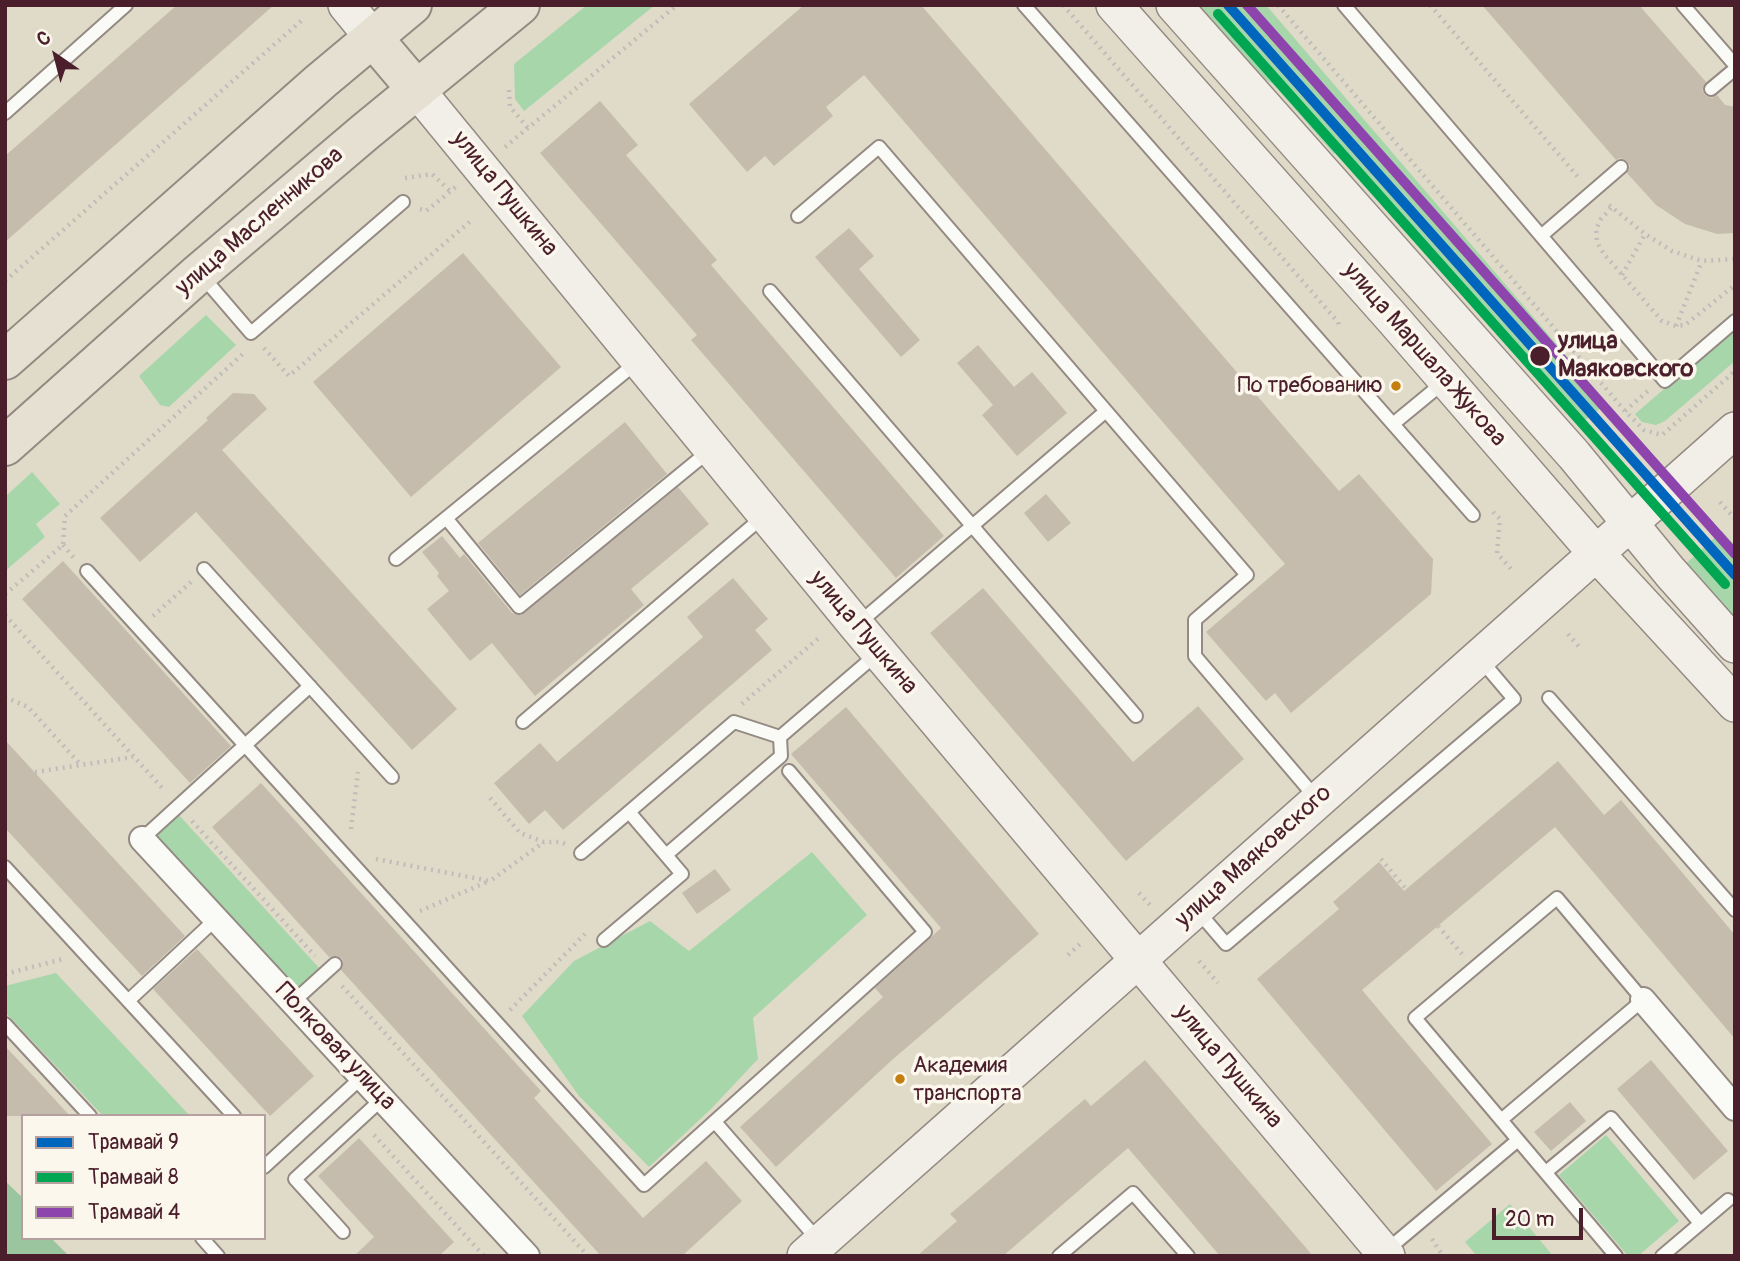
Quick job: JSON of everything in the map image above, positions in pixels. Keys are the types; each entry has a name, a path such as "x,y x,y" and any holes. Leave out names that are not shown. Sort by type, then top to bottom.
{"main road":[{"name":"улица Пушкина","path":"346,5 856,625 1385,1254"},
{"path":"5,360 412,5"},
{"name":"улица Масленникова","path":"5,446 199,273 520,5"},
{"name":"улица Маршала Жукова","path":"1114,5 1595,552 1735,704"},
{"name":"улица Маршала Жукова","path":"1174,5 1566,445 1629,523 1735,645"},
{"name":"улица Маяковского","path":"813,1249 1735,430"}],"street":[{"name":"Полковая улица","path":"142,839 527,1256"},
{"path":"1643,1000 1735,1108"}],"lane":[{"path":"5,113 126,5"},
{"path":"1024,5 1473,515"},
{"path":"1344,5 1665,381 1735,321"},
{"path":"1683,5 1735,67 1711,89"},
{"path":"798,216 879,147 1247,575 1195,620 1195,656 1318,800"},
{"path":"1541,236 1621,167"},
{"path":"199,273 251,333 404,202"},
{"path":"770,291 1136,716"},
{"path":"396,559 639,360"},
{"path":"1393,424 1446,380"},
{"path":"856,625 1106,411"},
{"path":"446,518 519,607 712,449"},
{"path":"523,722 765,514"},
{"path":"204,569 392,777"},
{"path":"86,571 347,858 394,916 498,1024 644,1185 925,932 789,771"},
{"path":"780,737 879,652"},
{"path":"1196,909 1226,944 1514,699 1478,657"},
{"path":"142,839 310,686"},
{"path":"1549,698 1735,910"},
{"path":"581,853 734,722 780,737"},
{"path":"666,855 781,756 780,737"},
{"path":"607,938 682,874 629,811"},
{"path":"5,867 231,1114"},
{"path":"1501,1120 1643,1000 1557,898 1415,1018 1501,1120 1518,1140 1546,1172 1616,1256"},
{"path":"128,1001 216,919"},
{"path":"293,1002 332,967"},
{"path":"5,1024 88,1114"},
{"path":"267,1158 362,1077"},
{"path":"343,1231 295,1179 382,1099"},
{"path":"1546,1172 1611,1118 1700,1223"},
{"path":"715,1122 813,1249"},
{"path":"1385,1254 1518,1140"},
{"path":"1059,1256 1133,1193 1188,1256"},
{"path":"1662,1256 1728,1200"},
{"path":"204,1240 218,1256"}],"path":[{"path":"502,149 677,5"},
{"path":"1063,5 1338,322 1343,340"},
{"path":"1278,5 1644,430 1662,435 1735,371"},
{"path":"1430,5 1592,192 1611,208 1672,251 1702,261 1735,259"},
{"path":"5,281 301,21"},
{"path":"509,90 510,107 528,128"},
{"path":"404,202 426,211 451,192 432,174 405,178"},
{"path":"1611,208 1596,229 1597,242 1662,321 1676,326 1685,325 1735,285"},
{"path":"258,340 289,376 473,219"},
{"path":"1622,275 1645,234"},
{"path":"1676,326 1702,261"},
{"path":"5,594 63,545 65,516 248,349"},
{"path":"1625,411 1650,389 1665,381"},
{"path":"1720,502 1734,518"},
{"path":"1500,519 1497,553 1511,569"},
{"path":"170,600 188,584"},
{"path":"5,615 178,806 332,967 587,1256"},
{"path":"1568,634 1580,648"},
{"path":"5,697 28,706 81,765"},
{"path":"362,743 347,858 378,859 490,881"},
{"path":"35,772 134,757"},
{"path":"489,798 520,833 544,842 561,842 581,853"},
{"path":"394,916 490,881 544,842"},
{"path":"1381,859 1406,889"},
{"path":"1139,893 1150,905"},
{"path":"1438,926 1474,968"},
{"path":"498,1024 577,939 596,929 604,930 607,938"},
{"path":"1068,955 1085,940"},
{"path":"5,974 84,953"},
{"path":"1199,961 1218,983"}],"green space":[{"path":"587,5 655,5 524,111 515,99 514,64"},
{"path":"1189,5 1266,5 1607,403 1583,422 1344,148 1334,154 1273,84 1241,65"},
{"path":"206,315 236,345 169,407 160,405 139,376"},
{"path":"1735,328 1735,361 1665,421 1656,425 1642,422 1635,414"},
{"path":"32,472 60,504 36,524 45,537 5,571 5,497"},
{"path":"1722,531 1735,546 1735,629 1681,568"},
{"path":"178,814 321,970 293,995 150,839"},
{"path":"812,852 867,915 753,1018 758,1059 711,1109 649,1167 579,1096 522,1016 574,961 650,921 689,951"},
{"path":"56,973 188,1114 101,1114 5,1012 5,986"},
{"path":"1606,1135 1679,1221 1638,1256 1628,1256 1559,1175"},
{"path":"5,1181 21,1196 21,1240 53,1240 69,1256 5,1256"},
{"path":"1510,1204 1553,1256 1477,1256 1465,1242"}],"building":[{"path":"177,5 274,5 5,242 5,156"},
{"path":"804,5 921,5 1339,491 1359,474 1433,559 1431,594 1291,713 1275,693 1266,701 1206,632 1285,564 864,75 826,107 833,116 774,166 765,156 747,172 689,104"},
{"path":"1482,5 1639,5 1706,82 1702,90 1705,95 1712,98 1717,95 1725,105 1735,107 1735,233 1717,234 1685,224 1656,205 1627,173 1630,166 1627,161 1620,158 1616,160"},
{"path":"600,101 638,145 626,155 717,260 711,265 944,536 896,578 691,340 697,335 540,153"},
{"path":"849,228 874,256 859,269 920,340 901,357 815,257"},
{"path":"463,253 561,367 411,497 313,382"},
{"path":"978,345 1014,387 1032,372 1067,413 1017,456 982,415 993,405 957,363"},
{"path":"233,393 254,394 267,409 222,450 457,709 412,750 196,512 140,562 100,518 208,420 206,418"},
{"path":"625,422 667,474 520,595 478,543"},
{"path":"678,487 709,524 631,589 644,605 535,696 492,643 470,661 427,609 449,591 422,552 442,536 460,558 464,554 512,613 521,615"},
{"path":"1046,494 1071,523 1048,542 1024,513"},
{"path":"63,561 231,746 190,783 22,599"},
{"path":"733,578 768,619 755,630 772,650 563,830 545,810 529,824 494,783 540,743 557,762 703,637 687,617"},
{"path":"983,588 1133,762 1198,706 1244,759 1126,861 930,633"},
{"path":"846,707 1039,934 892,1060 776,1167 740,1127 883,997 875,988 941,928 791,754"},
{"path":"5,740 185,936 142,976 5,828"},
{"path":"1558,761 1604,815 1621,800 1735,935 1735,1039 1555,827 1362,990 1492,1144 1436,1191 1257,979 1339,909 1333,902 1379,862 1404,891"},
{"path":"261,783 541,1091 534,1098 643,1218 706,1161 742,1201 682,1256 601,1256 341,970 342,959 337,956 329,957 212,827"},
{"path":"715,869 731,890 697,914 682,893"},
{"path":"197,949 314,1076 270,1116 153,989"},
{"path":"5,1046 68,1114 5,1116"},
{"path":"1145,1060 1313,1256 1220,1256 1128,1148 1003,1256 917,1256 957,1221 950,1214 1085,1099 1091,1106"},
{"path":"1651,1060 1728,1151 1694,1180 1617,1089"},
{"path":"1570,1102 1586,1121 1551,1151 1534,1132"},
{"path":"359,1138 454,1242 439,1256 354,1256 374,1237 318,1176"}],"tram line":[{"name":"9","path":"1228,5 1735,575"},
{"name":"4","path":"1247,5 1735,554"},
{"name":"8","path":"1218,14 1725,584"}],"place":[{"name":"улица Маяковского","path":"1540,356"},
{"name":"По требованию","path":"1396,386"},
{"name":"Академия транспорта","path":"900,1079"}]}
